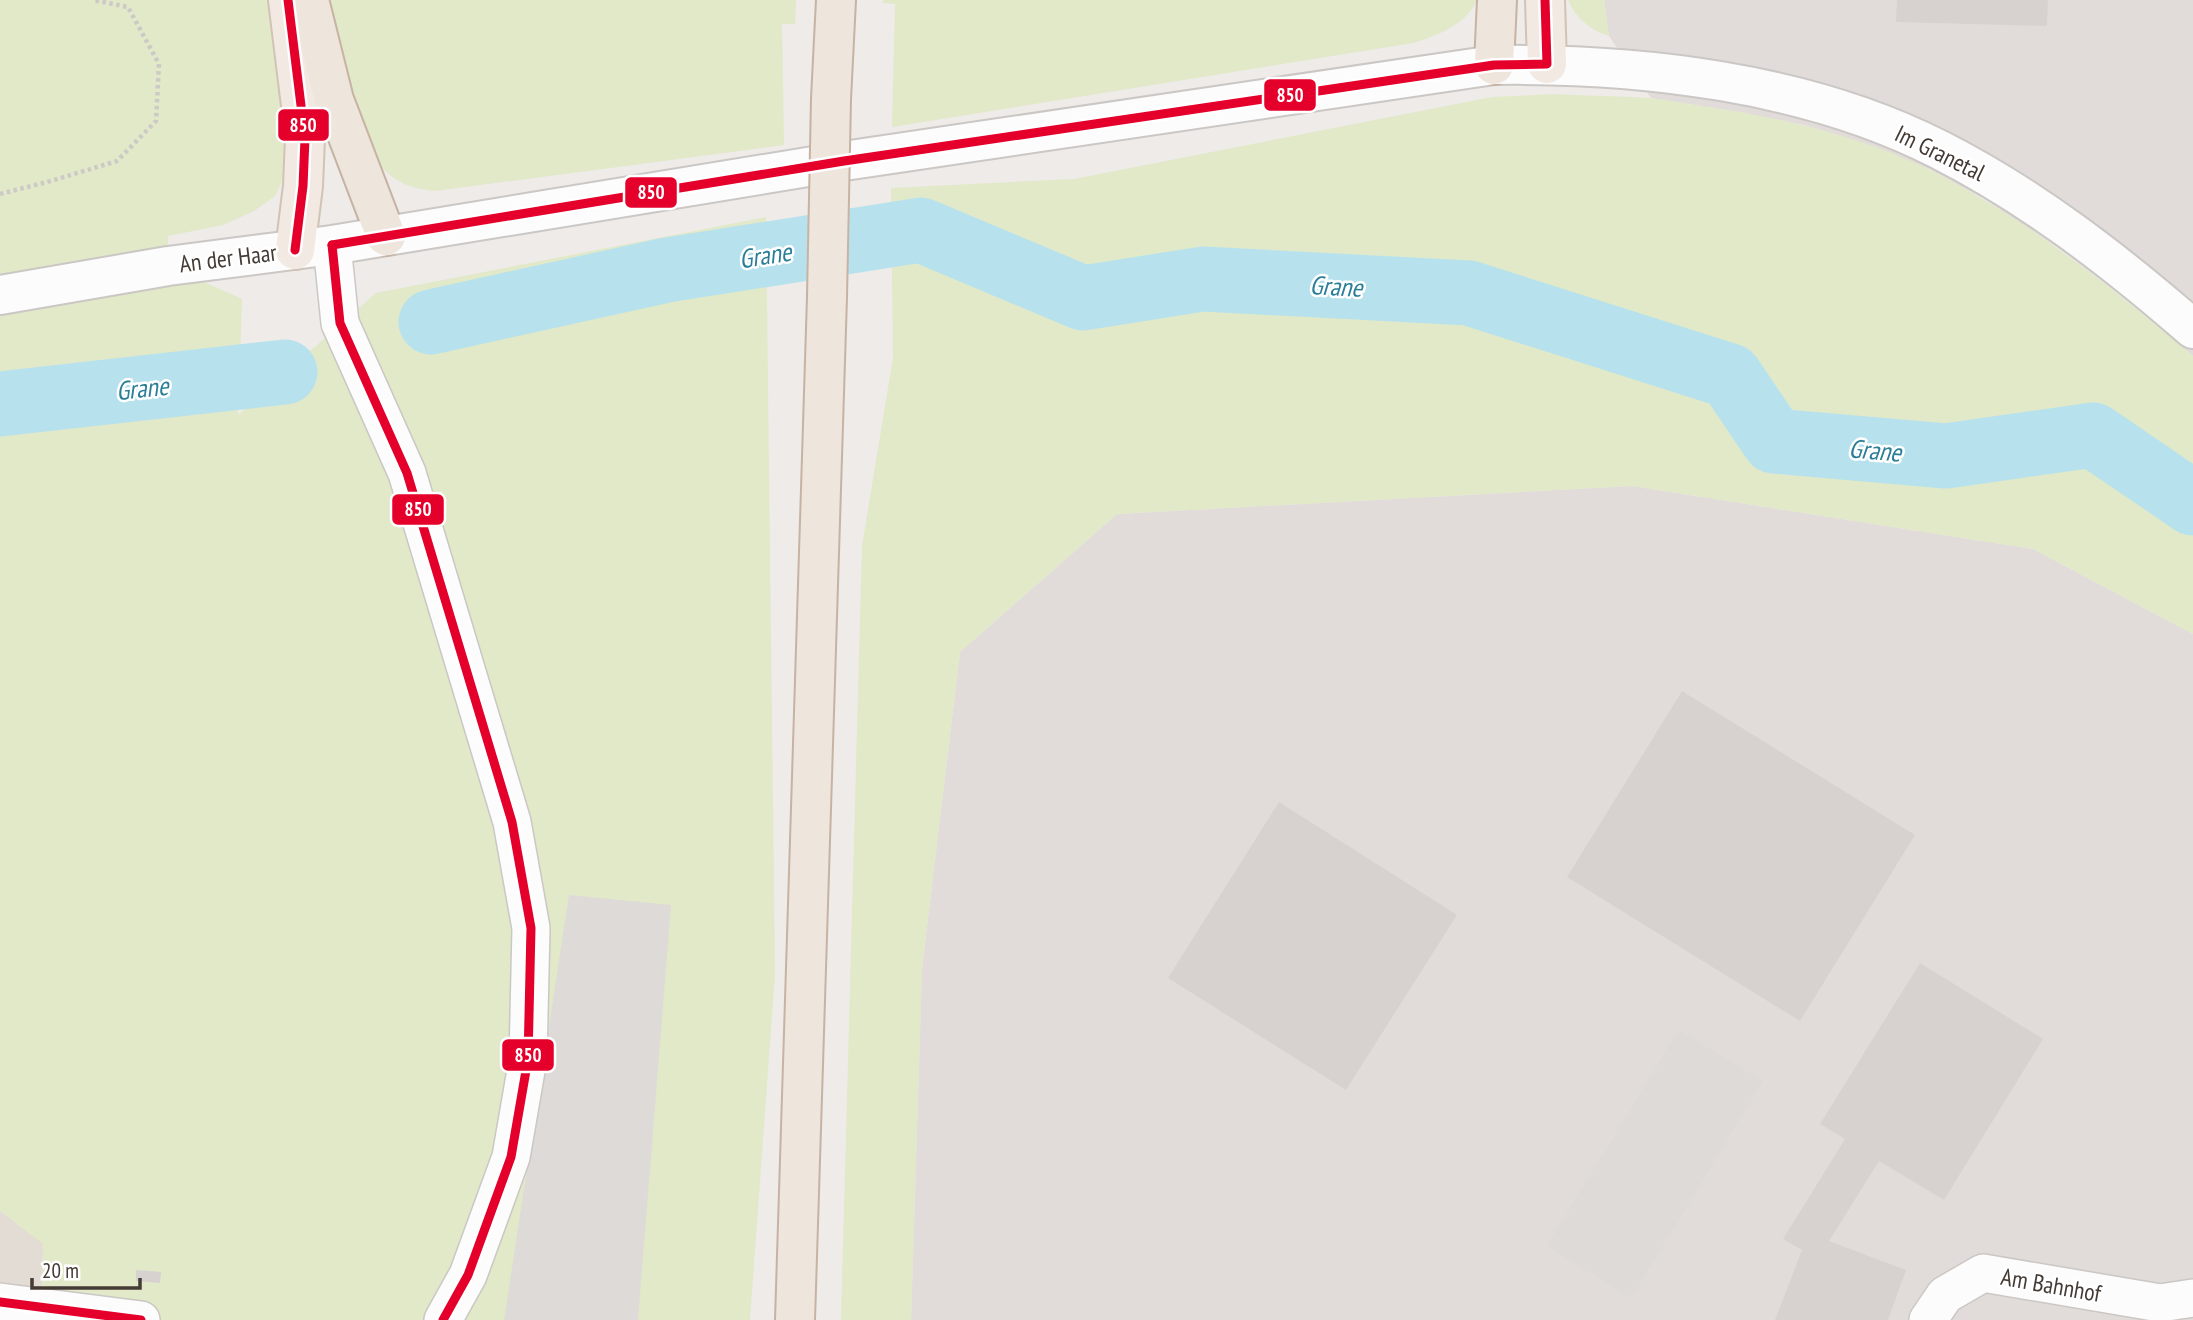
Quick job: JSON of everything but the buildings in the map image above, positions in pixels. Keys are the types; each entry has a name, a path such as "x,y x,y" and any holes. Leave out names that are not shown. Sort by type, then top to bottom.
{"highway":[{"path":"309,0 334,100 386,236"},
{"path":"795,1315 836,0"},
{"path":"1494,65 1497,0"}],"main road":[{"path":"288,0 304,138 303,186 314,247"},
{"path":"1545,0 1547,64"}],"street":[{"name":"An der Haar","path":"0,295 168,266 386,236 831,163 1494,65 1547,64"},
{"name":"Im Granetal","path":"1547,64 1741,83 1867,119 1936,148 1991,177 2070,230 2142,284 2193,329"},
{"path":"314,247 340,323 407,472 512,822 531,928 528,1059 511,1157 468,1275 443,1320"},
{"name":"Am Bahnhof","path":"1928,1320 1945,1295 1983,1273 2160,1303 2193,1298"},
{"path":"0,1302 141,1320"}],"path":[{"path":"0,194 117,161 156,121 159,64 128,7 93,0"}],"shaded area":[{"path":"1604,0 2193,0 2193,356 2128,301 2060,249 1984,199 1929,169 1866,144 1804,125 1651,98 1609,36"},
{"path":"1632,486 2033,549 2193,634 2193,1320 911,1320 922,968 960,652 1117,514"},
{"path":"569,895 671,905 638,1320 504,1320"},
{"path":"1679,1030 1763,1081 1631,1298 1547,1246"},
{"path":"0,1211 43,1243 42,1320 0,1320"}],"green space":[{"path":"0,0 276,0 290,144 286,173 275,196 254,211 223,225 168,236 168,266 242,299 238,415 376,293 766,217 775,974 750,1320 42,1320 43,1244 0,1211"},
{"path":"321,0 796,0 795,24 782,24 784,145 435,191 413,187 396,180 369,151"},
{"path":"883,0 1477,0 1466,16 1458,22 1442,32 1413,43 892,127 895,4 883,3"},
{"path":"1568,0 1604,0 1609,36 1584,22"},
{"path":"1555,94 1650,98 1764,117 1849,138 1904,158 1966,189 2034,232 2099,280 2193,356 2193,634 2033,549 1632,486 1117,514 960,652 922,968 911,1320 841,1320 862,546 893,358 891,188 1074,179 1492,97"}],"waterway":[{"name":"Grane","path":"431,322 667,270 921,230 1083,298 1203,279 1469,293 1730,376 1774,441 1946,456 2093,435 2193,503"},
{"name":"Grane","path":"0,404 285,372"}],"transit line":[{"name":"850","path":"288,0 305,138 303,186 295,250"},
{"name":"850","path":"332,245 844,161 1494,65 1547,64 1545,0"},
{"name":"850","path":"332,245 340,323 407,473 512,822 531,928 528,1059 511,1157 468,1275 443,1320"},
{"name":"850","path":"0,1302 141,1320"}]}
